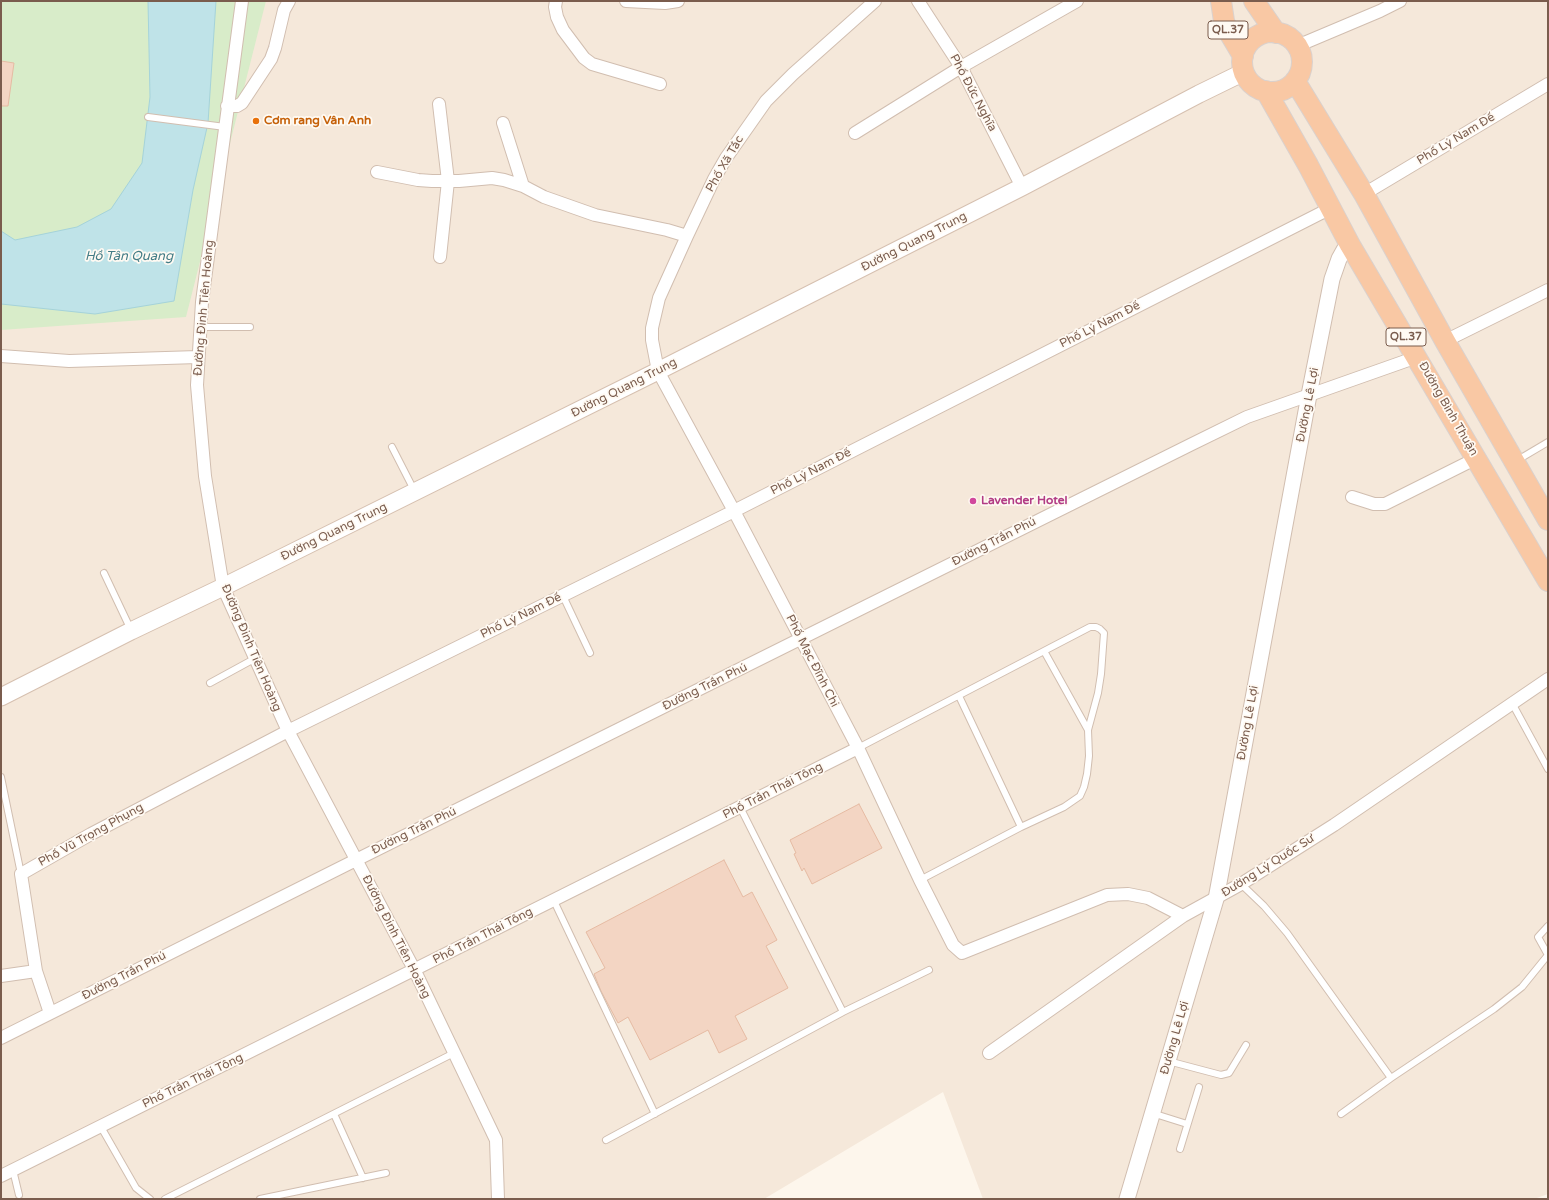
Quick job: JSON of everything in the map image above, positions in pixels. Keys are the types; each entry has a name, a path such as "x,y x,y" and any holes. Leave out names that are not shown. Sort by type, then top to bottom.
{"highway":[{"name":"QL.37","path":"1221,1 1224,21 1244,64"},
{"name":"QL.37","path":"1254,1 1276,33"},
{"path":"1268,33 1285,35 1292,40 1301,54 1302,64 1300,73 1290,87 1274,92 1266,92 1253,85 1244,64 1247,48 1252,41 1259,36 1268,33"},
{"name":"QL.37","path":"1295,81 1364,194 1445,341 1548,520"},
{"name":"Đường Bình Thuận","path":"1266,92 1350,245 1477,458 1548,581"}],"main road":[{"name":"Đường Quang Trung","path":"1,697 658,371 1022,187 1198,94 1244,64"}],"street":[{"name":"Đường Đinh Tiên Hoàng","path":"242,1 203,294 196,385 205,476 223,587 288,732 415,971 496,1140 498,1199"},
{"path":"227,106 237,106 242,103 270,59 275,48 284,10 289,1"},
{"path":"556,1 555,7 557,18 563,30 584,58 592,64 660,84"},
{"path":"629,1 665,3 678,1"},
{"name":"Phố Xã Tắc","path":"658,371 652,340 654,315 659,298 687,236 726,158 766,101 793,74 875,1"},
{"name":"Phố Đức Nghĩa","path":"918,1 961,67 1022,187"},
{"path":"855,133 961,67 1077,1"},
{"path":"1297,46 1381,6 1400,1"},
{"name":"Phố Lý Nam Đế","path":"1364,194 1548,84"},
{"path":"440,104 448,181 440,257"},
{"path":"504,123 523,186"},
{"path":"377,172 418,180 448,181 492,178 504,180 523,186 544,197 595,215 667,230 687,236"},
{"name":"Phố Lý Nam Đế","path":"288,732 734,511 1331,208"},
{"name":"Đường Lê Lợi","path":"1127,1199 1216,899 1309,395 1332,279 1336,265 1342,254 1350,245"},
{"path":"1445,341 1548,290"},
{"path":"1,356 69,361 198,358"},
{"name":"Đường Trần Phú","path":"1,1038 1190,444 1247,418 1417,357"},
{"name":"Phố Mạc Đĩnh Chi","path":"658,371 734,511 858,748 920,880 953,944 962,953 1107,895 1128,894 1148,898 1183,916"},
{"path":"1352,497 1374,504 1386,504 1477,458"},
{"name":"Đường Lý Quốc Sư","path":"989,1053 1183,916 1241,884 1334,825 1548,679"},
{"name":"Phố Vũ Trọng Phụng","path":"21,874 91,834 288,732"},
{"name":"Phố Trần Thái Tông","path":"1,1176 415,971 858,748"},
{"path":"21,874 36,971 50,1013"},
{"path":"1,976 36,971"}],"lane":[{"path":"148,116 225,127"},
{"path":"200,327 250,327"},
{"path":"1515,462 1548,442"},
{"path":"392,447 415,492"},
{"path":"104,573 132,631"},
{"path":"563,596 590,653"},
{"path":"858,748 1090,627 1096,627 1104,633 1099,686 1088,730 1089,756 1087,774 1080,796 1064,807 1021,827 920,880"},
{"path":"1044,651 1088,730"},
{"path":"210,683 254,659"},
{"path":"959,696 1021,827"},
{"path":"1512,703 1548,769"},
{"path":"1,777 21,874"},
{"path":"740,807 843,1012"},
{"path":"1241,884 1264,906 1287,933 1391,1078"},
{"path":"554,901 655,1114"},
{"path":"1341,1114 1391,1078 1494,1009 1522,987 1548,955 1538,937 1548,926"},
{"path":"606,1140 843,1012 929,970"},
{"path":"1168,1062 1221,1075 1228,1073 1246,1045"},
{"path":"165,1199 454,1053"},
{"path":"1180,1149 1199,1087"},
{"path":"1152,1113 1187,1124"},
{"path":"334,1114 363,1178"},
{"path":"101,1127 141,1197 150,1199"},
{"path":"13,1170 20,1195"},
{"path":"260,1199 386,1173"}],"shaded area":[{"path":"1,1 1548,1 1548,1194 1534,1199 983,1199 943,1092 764,1199 1,1199"}],"green space":[{"path":"1,1 266,1 186,317 1,330"}],"water":[{"name":"Hồ Tân Quang","path":"148,1 216,1 208,123 193,190 174,301 95,314 1,304 1,231 15,240 77,227 111,209 142,163 150,97"}],"building":[{"path":"1,61 14,63 8,106 1,106"},
{"path":"859,804 882,848 812,884 804,868 802,871 794,854 796,853 790,840"},
{"path":"724,860 743,897 752,892 777,940 766,946 788,988 735,1016 747,1039 719,1053 708,1030 650,1060 628,1017 618,1023 601,991 594,974 605,968 586,932"}],"place":[{"name":"Cơm rang Vân Anh","path":"256,121"},
{"name":"Lavender Hotel","path":"973,501"}]}
